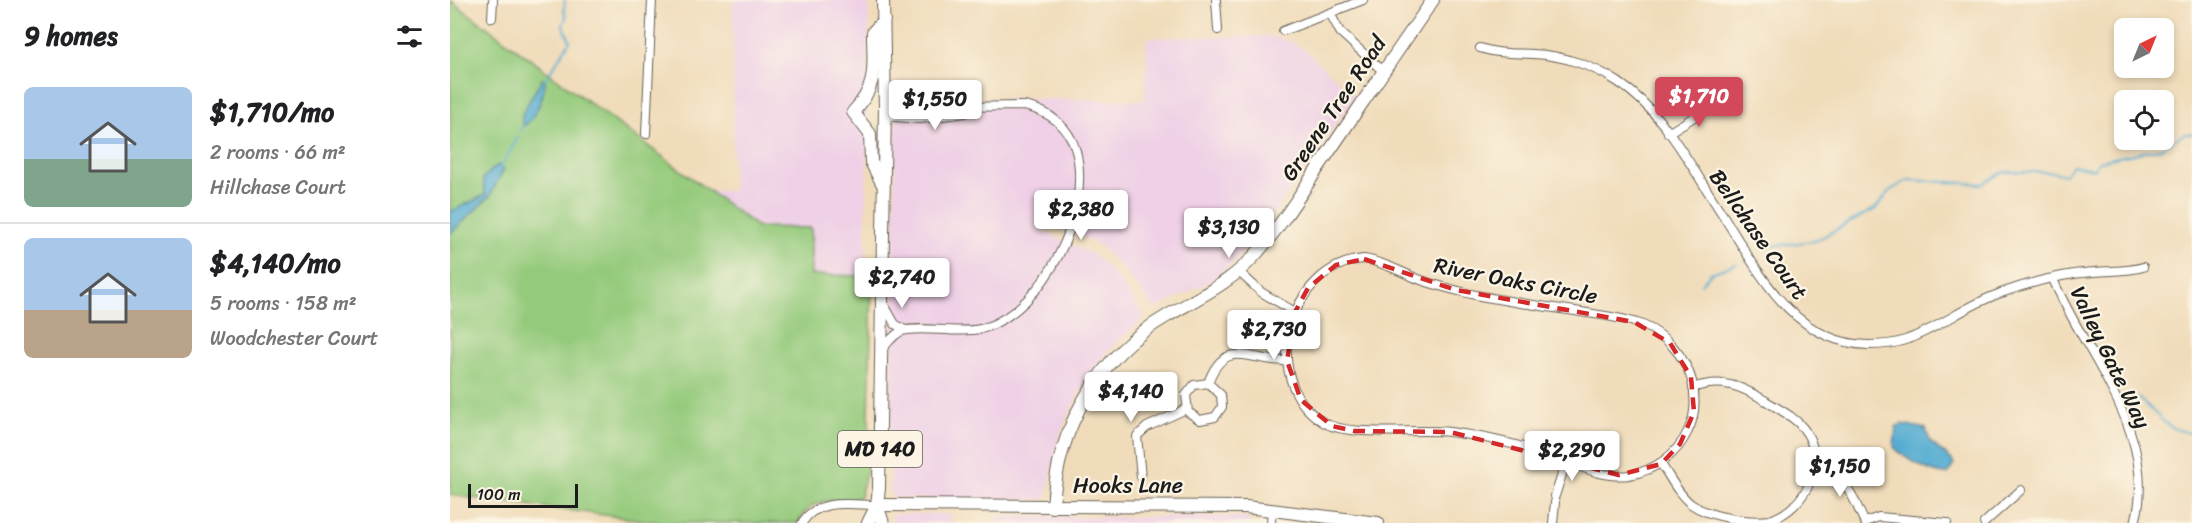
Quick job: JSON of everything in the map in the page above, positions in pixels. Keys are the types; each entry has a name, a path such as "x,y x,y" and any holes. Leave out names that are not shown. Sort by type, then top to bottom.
{"street":[{"path":"492,18 493,0"},
{"path":"646,134 652,0"},
{"name":"MD 140","path":"883,0 882,349 877,505 883,523"},
{"path":"1216,0 1218,30"},
{"path":"1283,31 1363,0"},
{"name":"Greene Tree Road","path":"1053,507 1056,477 1066,438 1080,405 1098,378 1144,331 1211,292 1238,271 1280,223 1433,0"},
{"path":"1330,13 1340,32 1384,72"},
{"path":"883,186 871,162 870,134 853,112 869,93 873,78 873,32 884,20"},
{"name":"Bellchase Court","path":"1480,48 1504,54 1548,56 1602,73 1633,93 1668,133 1780,301 1810,328 1834,339 1861,345 1899,343 1921,334 1989,297 2053,279 2093,272 2131,271 2143,267"},
{"path":"1668,133 1707,108 1722,106"},
{"path":"882,302 895,324 904,330 964,331 998,322 1038,286 1057,260 1069,235 1076,204 1078,160 1064,127 1052,117 1032,108 884,112"},
{"name":"River Oaks Circle","path":"1354,260 1374,260 1419,279 1456,290 1621,318 1643,325 1662,337 1676,351 1688,369 1695,405 1688,431 1661,464 1638,473 1619,475 1594,471 1525,448 1450,432 1393,429 1353,431 1332,426 1310,412 1291,382 1287,361 1295,312 1308,288 1328,269 1354,260"},
{"path":"1238,271 1261,292 1295,312"},
{"name":"Valley Gate Way","path":"2053,279 2066,310 2120,407 2134,443 2140,487 2135,523"},
{"path":"882,349 904,330"},
{"path":"1208,383 1215,366 1229,355 1287,361"},
{"path":"1661,464 1677,489 1693,505 1707,512 1751,522 1769,520 1796,505 1807,490 1814,473 1814,453 1809,437 1799,423 1786,413 1733,384 1714,382 1693,388"},
{"path":"1198,383 1208,383 1221,395 1222,407 1211,419 1200,420 1186,409 1185,398 1189,390 1198,383"},
{"path":"1141,477 1136,447 1137,436 1147,426 1186,409"},
{"path":"1552,523 1555,499 1566,462"},
{"path":"1814,473 1830,475 1847,486 1865,523 1879,517 1947,523"},
{"path":"1983,523 2021,490"},
{"path":"802,523 812,511 821,506 877,505"},
{"name":"MD 140","path":"868,523 877,505"},
{"name":"Hooks Lane","path":"877,505 1214,506 1272,509 1378,523"},
{"path":"1271,523 1272,509"}],"highlighted area":[{"path":"1364,259 1456,290 1634,322 1670,343 1691,377 1694,412 1680,444 1661,464 1619,475 1450,432 1354,431 1332,426 1301,400 1287,361 1295,312 1308,288 1336,265"}],"shaded area":[{"path":"733,0 869,0 865,276 811,275 811,228 758,227 709,191 733,191"},
{"path":"1271,36 1294,43 1304,50 1355,96 1260,234 1232,263 1207,283 1155,309 1124,270 1100,246 1062,226 1039,229 1094,255 1117,277 1145,317 1105,354 1079,392 1058,438 1047,495 1043,500 894,498 890,493 896,98 1145,100 1147,38"},
{"path":"895,514 950,514 950,523 892,523 892,517"},
{"path":"998,516 1249,517 1249,523 998,523"}],"green space":[{"path":"450,0 758,227 811,228 811,275 872,276 868,466 860,496 853,500 822,502 814,505 798,523 666,523 450,495"}],"water":[{"path":"542,79 545,80 545,86 542,99 524,126 522,114"},
{"path":"498,165 504,169 490,196 450,234 450,212 485,195 483,178"},
{"path":"1902,424 1926,429 1930,442 1954,464 1948,474 1934,472 1919,465 1894,447 1896,427"}],"waterway":[{"path":"545,80 570,41 563,25 566,18 565,0"},
{"path":"520,131 523,125"},
{"path":"1764,247 1815,241 1875,209 1891,190 1908,180 1982,184 2003,172 2053,172 2065,175 2072,165 2094,169 2099,161 2162,148 2184,134 2192,134"},
{"path":"501,167 518,137"},
{"path":"1701,284 1711,273 1736,264"},
{"path":"2127,394 2144,403 2169,426 2192,434"}]}
